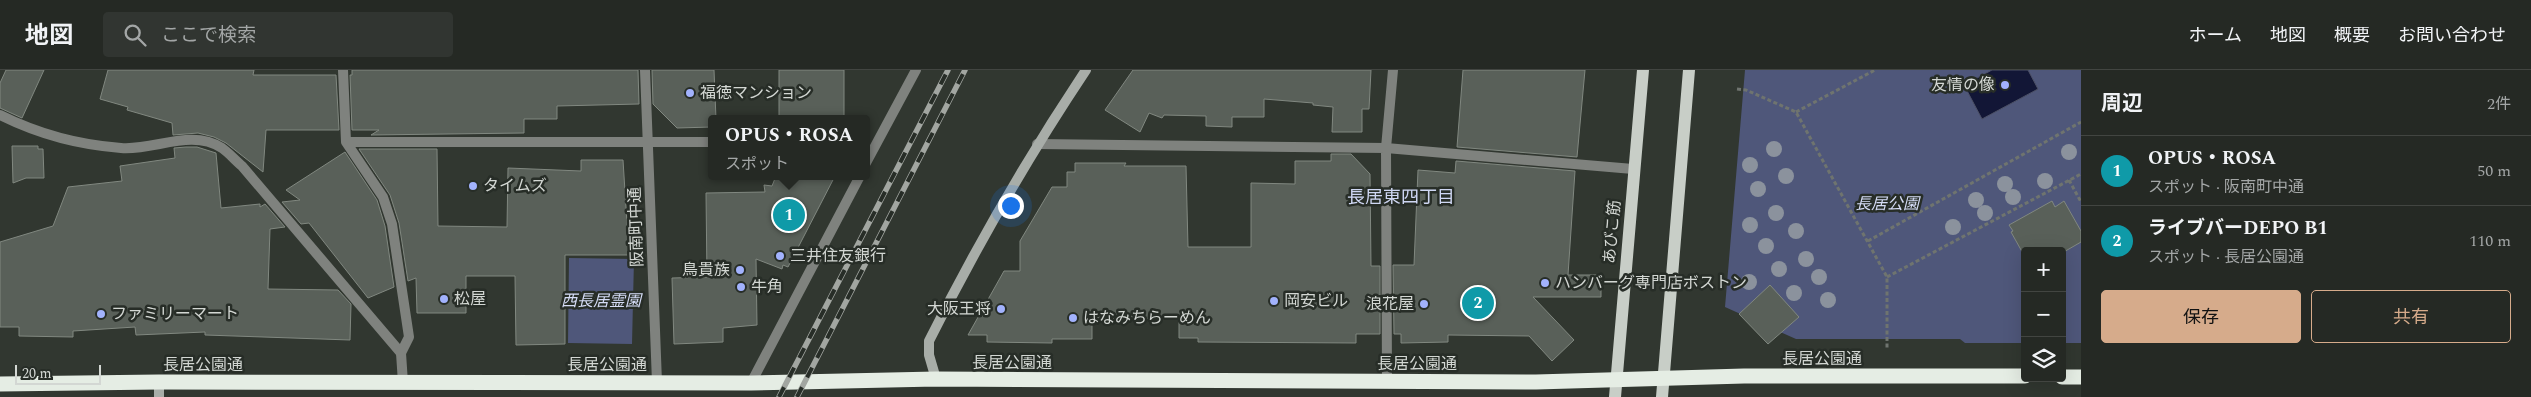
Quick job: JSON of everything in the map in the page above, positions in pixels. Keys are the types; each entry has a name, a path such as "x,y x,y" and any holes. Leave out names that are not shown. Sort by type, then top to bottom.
{"highway":[{"name":"長居公園通","path":"0,384 159,389 403,383 751,383 936,379 1536,382 1664,377 2021,376"},
{"path":"2066,377 2081,377"}],"main road":[{"name":"あびこ筋","path":"1615,397 1643,70"},
{"path":"1662,397 1689,70"}],"street":[{"path":"343,70 346,142 383,197 392,224 408,337 401,353 403,383"},
{"name":"阪南町中通","path":"645,70 656,382"},
{"path":"872,144 916,70"},
{"path":"936,379 929,354 929,341 968,262 1037,144 1086,70"},
{"path":"1387,381 1386,148 1392,70"},
{"path":"0,115 44,134 99,145 123,148 193,138 220,147 242,166 401,353"},
{"path":"346,142 708,142"},
{"path":"1037,144 1386,148 1633,170"},
{"path":"751,383 858,180"}],"path":[{"path":"1796,112 1875,70"},
{"path":"1737,89 1746,90 1796,112 1887,277 1887,350"},
{"path":"1868,242 2081,122"},
{"path":"1887,277 2081,174"},
{"path":"2069,180 2081,202"}],"green space":[{"name":"長居公園","path":"1745,70 2081,70 2081,343 2066,343 2066,247 2021,247 2021,343 1965,343 1960,339 1796,339 1725,307"},
{"name":"西長居霊園","path":"569,258 634,259 632,344 568,343"}],"shaded area":[{"path":"1992,70 2028,70 2038,89 1982,119 1964,85"}],"building":[{"path":"6,70 44,70 22,118 0,108 0,83"},
{"path":"108,70 254,70 253,75 336,75 339,130 266,130 263,172 226,143 214,137 198,133 173,135 172,123 127,110 128,107 100,99"},
{"path":"352,70 638,70 639,104 557,106 557,119 524,119 524,133 371,135 379,130 352,130 350,75 352,75"},
{"name":"福徳マンション","path":"652,70 714,70 716,115 708,115 708,127 677,128 653,104"},
{"path":"779,70 844,70 844,115 779,115"},
{"path":"1133,70 1371,70 1369,109 1362,109 1362,132 1332,132 1333,107 1313,105 1313,103 1264,99 1264,117 1232,117 1232,127 1206,126 1206,116 1164,115 1162,118 1149,113 1140,132 1105,110"},
{"path":"1463,70 1585,70 1577,157 1457,147"},
{"path":"12,146 38,146 38,149 43,149 44,178 26,178 13,183"},
{"path":"197,147 216,153 221,208 260,204 260,207 265,204 285,227 270,229 268,289 338,290 351,304 350,340 205,335 205,332 136,335 135,327 73,331 73,337 19,336 19,327 0,327 0,242 53,226 68,187 122,181 120,166 175,158 174,148"},
{"path":"359,149 437,149 438,226 507,227 508,168 581,171 581,160 623,160 629,255 565,255 565,344 516,345 515,276 466,276 466,313 417,313 416,278 408,281 399,223 390,195"},
{"path":"345,152 377,200 385,226 394,287 368,298 309,223 301,224 282,202 300,200 286,190"},
{"path":"1331,154 1351,154 1370,174 1371,266 1380,266 1380,334 1356,334 1356,343 1198,342 1198,338 1179,338 1179,319 1092,318 1092,339 1052,339 1052,343 987,342 987,335 968,335 1004,271 1020,271 1020,241 1052,187 1067,187 1067,172 1075,172 1075,163 1126,163 1124,166 1186,166 1188,247 1251,247 1251,183 1295,184 1295,161 1331,161"},
{"path":"1456,161 1575,171 1568,275 1601,275 1601,297 1533,297 1574,340 1552,361 1529,336 1448,335 1448,342 1401,343 1401,334 1394,334 1393,265 1414,265 1418,170 1455,173"},
{"path":"774,180 833,180 788,267 783,265 782,269 756,259 757,325 723,328 723,342 674,344 672,278 707,277 706,193 765,192 764,185 772,186"},
{"path":"2052,201 2055,207 2064,201 2081,231 2081,242 2066,251 2066,247 2021,247 2021,250 2009,225"},
{"path":"1770,285 1799,317 1768,344 1739,314"}],"railway":[{"path":"779,397 948,70"},
{"path":"797,397 965,70"}],"place":[{"name":"友情の像","path":"2005,85"},
{"name":"福徳マンション","path":"690,93"},
{"name":"タイムズ","path":"473,186"},
{"name":"OPUS・ROSA","path":"789,215"},
{"name":"三井住友銀行","path":"780,256"},
{"name":"鳥貴族","path":"740,270"},
{"name":"ハンバーグ専門店ボストン","path":"1545,283"},
{"name":"牛角","path":"741,287"},
{"name":"松屋","path":"444,299"},
{"name":"岡安ビル","path":"1274,301"},
{"name":"ライブバーDEPO B1","path":"1478,303"},
{"name":"浪花屋","path":"1424,304"},
{"name":"大阪王将","path":"1001,309"},
{"name":"ファミリーマート","path":"101,314"},
{"name":"はなみちらーめん","path":"1073,318"}],"district":[{"name":"長居東四丁目","path":"1401,197"}]}
